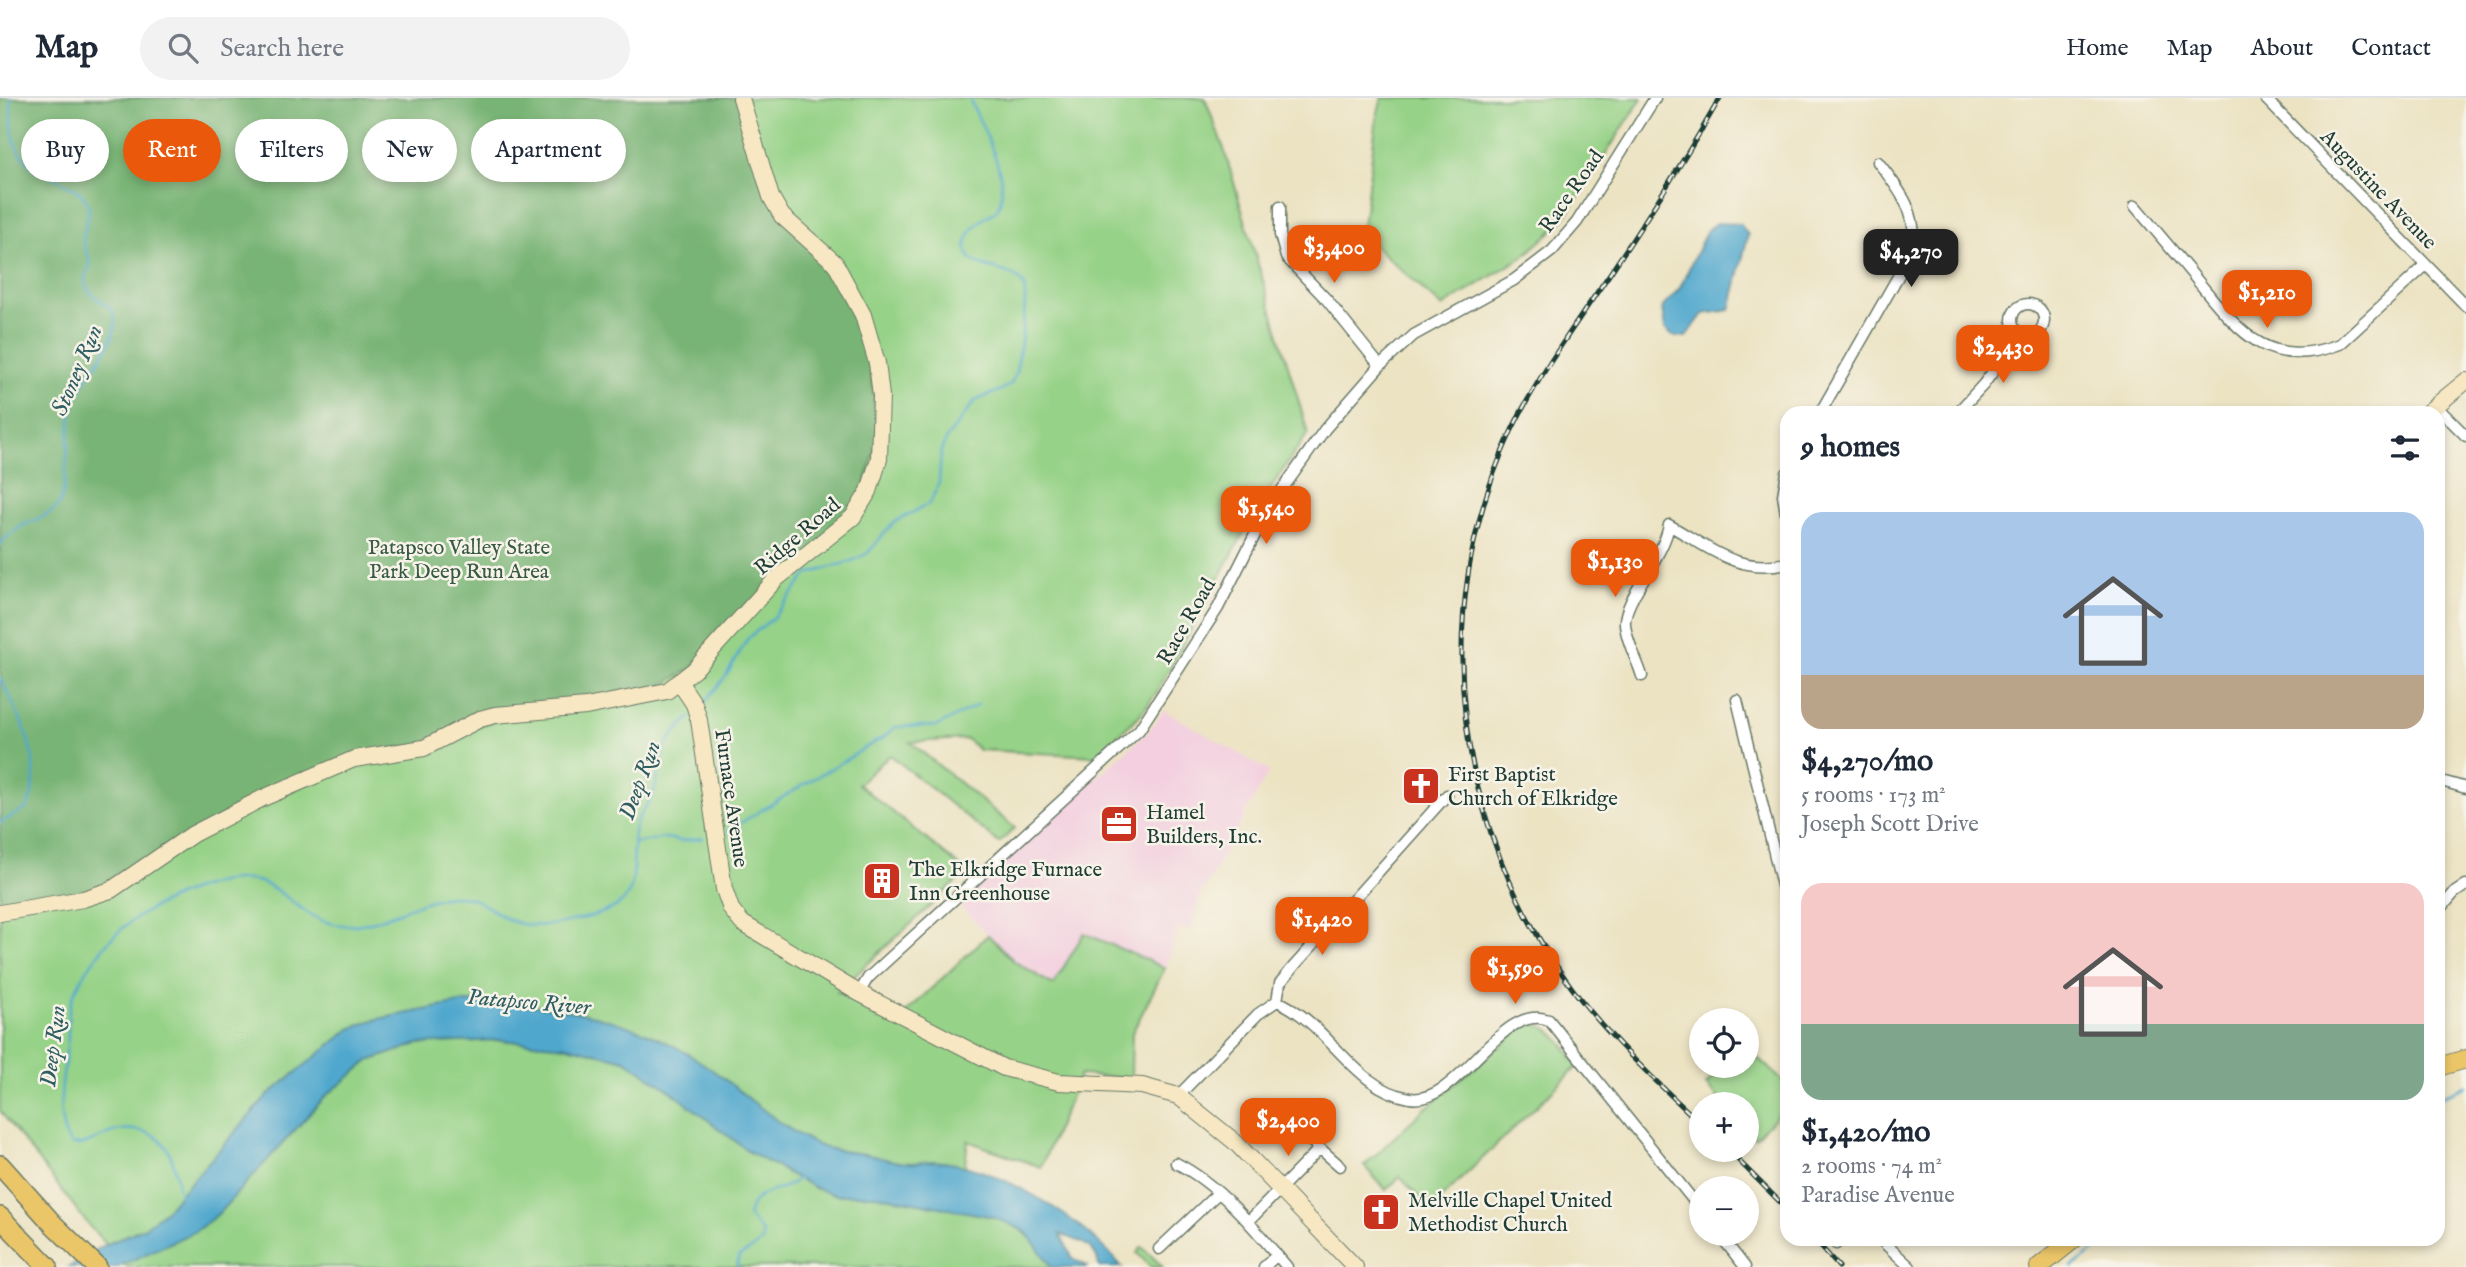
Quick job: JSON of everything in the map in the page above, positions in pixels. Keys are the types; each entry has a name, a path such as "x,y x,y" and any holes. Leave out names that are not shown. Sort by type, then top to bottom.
{"highway":[{"path":"0,1165 53,1224 97,1267"},
{"path":"0,1217 48,1267"}],"main road":[{"path":"2445,1065 2466,1059"},
{"path":"2039,1267 2065,1246"}],"street":[{"name":"Ridge Road","path":"680,684 776,579 853,517 869,491 878,458 881,385 863,315 835,263 782,216 771,197 741,98"},
{"name":"Race Road","path":"859,993 868,978 1147,721 1218,608 1259,524 1282,486 1325,429 1380,366 1432,323 1514,280 1552,251 1577,222 1655,98"},
{"name":"Augustine Avenue","path":"2265,98 2466,306"},
{"path":"1824,406 1912,253 1915,240 1912,213 1900,190 1878,162"},
{"path":"1280,206 1280,235 1286,257 1327,300 1380,366"},
{"path":"2135,206 2237,329 2269,349 2285,353 2323,351 2340,344 2426,265"},
{"path":"1964,406 1983,385 2021,334"},
{"path":"2435,406 2466,382"},
{"path":"2445,420 2466,436"},
{"path":"1642,676 1626,632 1625,615 1666,542 1669,525 1743,565 1768,567 1780,564"},
{"name":"Furnace Avenue","path":"680,684 697,712 720,868 731,909 753,930 859,993 1020,1074 1073,1084 1142,1086 1178,1096 1220,1128 1355,1267"},
{"path":"0,913 83,898 111,890 217,820 338,764 414,751 480,719 495,715 652,696 680,684"},
{"path":"1737,699 1780,877"},
{"path":"2445,782 2466,788"},
{"path":"1178,1096 1258,1014 1277,1001 1280,983 1294,965 1447,796"},
{"path":"2445,904 2454,893 2466,886"},
{"path":"1277,1001 1306,1017 1367,1077 1394,1092 1414,1098 1423,1098 1439,1090 1519,1022 1536,1016 1549,1020 1689,1195"},
{"path":"1293,1125 1318,1150 1340,1166"},
{"path":"1248,1222 1318,1150"},
{"path":"1176,1163 1193,1171 1248,1222 1287,1267"},
{"path":"1158,1249 1217,1194"},
{"path":"1728,1246 1745,1267"},
{"path":"1888,1246 1910,1267"},
{"path":"1264,1267 1277,1255"}],"shaded area":[{"path":"1164,710 1269,771 1200,897 1191,930 1179,928 1165,968 1084,933 1054,986 1014,961 958,904 1013,851 1149,731"}],"green space":[{"name":"Patapsco Valley State Park Deep Run Area","path":"0,98 1205,98 1224,149 1308,433 1259,505 1157,692 1139,716 1096,756 979,750 967,739 910,742 1015,828 999,843 890,755 858,784 967,872 837,992 895,1023 988,935 1014,961 1053,985 1084,933 1165,968 1132,1033 1131,1078 1080,1075 1041,1167 968,1141 959,1209 1002,1220 1014,1226 1034,1242 1052,1267 127,1267 91,1228 0,1111"},
{"path":"0,98 739,98 769,198 824,253 867,334 878,435 861,504 694,667 650,692 533,707 428,744 359,755 98,892 0,909"},
{"path":"1382,98 1642,98 1561,223 1524,256 1442,307 1362,234 1377,116"},
{"path":"1526,1025 1544,1027 1551,1031 1563,1043 1578,1066 1430,1209 1400,1177 1386,1190 1364,1166 1421,1112"},
{"path":"1759,1059 1780,1079 1780,1112 1759,1134 1759,1092 1713,1092 1706,1085 1713,1078 1759,1078"},
{"path":"1142,1247 1163,1267 1151,1267 1137,1253"}],"water":[{"path":"1716,223 1740,224 1748,235 1730,310 1703,314 1686,337 1673,336 1665,329 1662,308 1680,288 1707,230"},
{"name":"Patapsco River","path":"465,1002 531,1005 564,1010 596,1016 658,1038 687,1053 777,1121 818,1145 899,1162 932,1161 957,1164 1010,1183 1036,1197 1084,1230 1122,1267 1099,1267 1091,1248 1060,1234 1073,1259 1089,1267 1052,1267 1025,1231 993,1217 876,1195 836,1195 817,1189 749,1152 672,1092 625,1060 567,1046 499,1040 418,1044 369,1061 326,1096 218,1214 196,1231 118,1267 69,1267 99,1248 145,1227 167,1209 268,1095 350,1029 373,1020"}],"waterway":[{"name":"Stoney Run","path":"0,545 15,530 48,514 59,504 64,486 74,405 83,384 108,345 115,325 112,311 89,291 85,282 90,265 83,239 89,214 88,204 78,191 36,169 21,155 14,138 11,98"},
{"name":"Deep Run","path":"702,706 726,676 748,638 773,618 808,574 852,561 868,553 893,523 930,503 939,483 941,451 947,438 975,401 1011,384 1015,375 1024,317 1024,287 1012,275 977,263 970,258 966,250 971,231 996,211 1001,199 999,170 994,154 969,98"},
{"name":"Stoney Run","path":"0,678 23,725 34,775 27,808 0,823"},
{"path":"728,831 885,737 895,727 937,726 978,705"},
{"name":"Deep Run","path":"180,1195 175,1167 164,1144 158,1138 142,1131 124,1130 76,1145 71,1144 65,1134 61,1092 71,1004 87,970 116,934 145,913 182,894 222,882 240,880 266,884 313,916 334,924 364,924 422,903 451,896 471,898 509,920 528,925 566,922 602,913 622,902 629,893 633,882 636,823 654,791 664,749 690,718"},
{"path":"635,843 666,838 682,841 703,838"},
{"path":"2445,1095 2466,1086"},
{"path":"737,1267 739,1257 762,1242 762,1232 748,1216 751,1206 762,1195 793,1183 800,1177"},
{"path":"2072,1267 2100,1246"}],"railway":[{"path":"1689,1112 1601,1024 1572,988 1532,926 1500,859 1478,789 1465,718 1462,645 1468,573 1485,501 1511,432 1545,370 1653,208 1720,98"},
{"path":"1740,1162 1780,1202"},
{"path":"1820,1246 1839,1267"}],"place":[{"name":"First Baptist Church of Elkridge","path":"1421,786"},
{"name":"Hamel Builders, Inc.","path":"1119,824"},
{"name":"The Elkridge Furnace Inn Greenhouse","path":"882,881"},
{"name":"Melville Chapel United Methodist Church","path":"1381,1212"}]}
